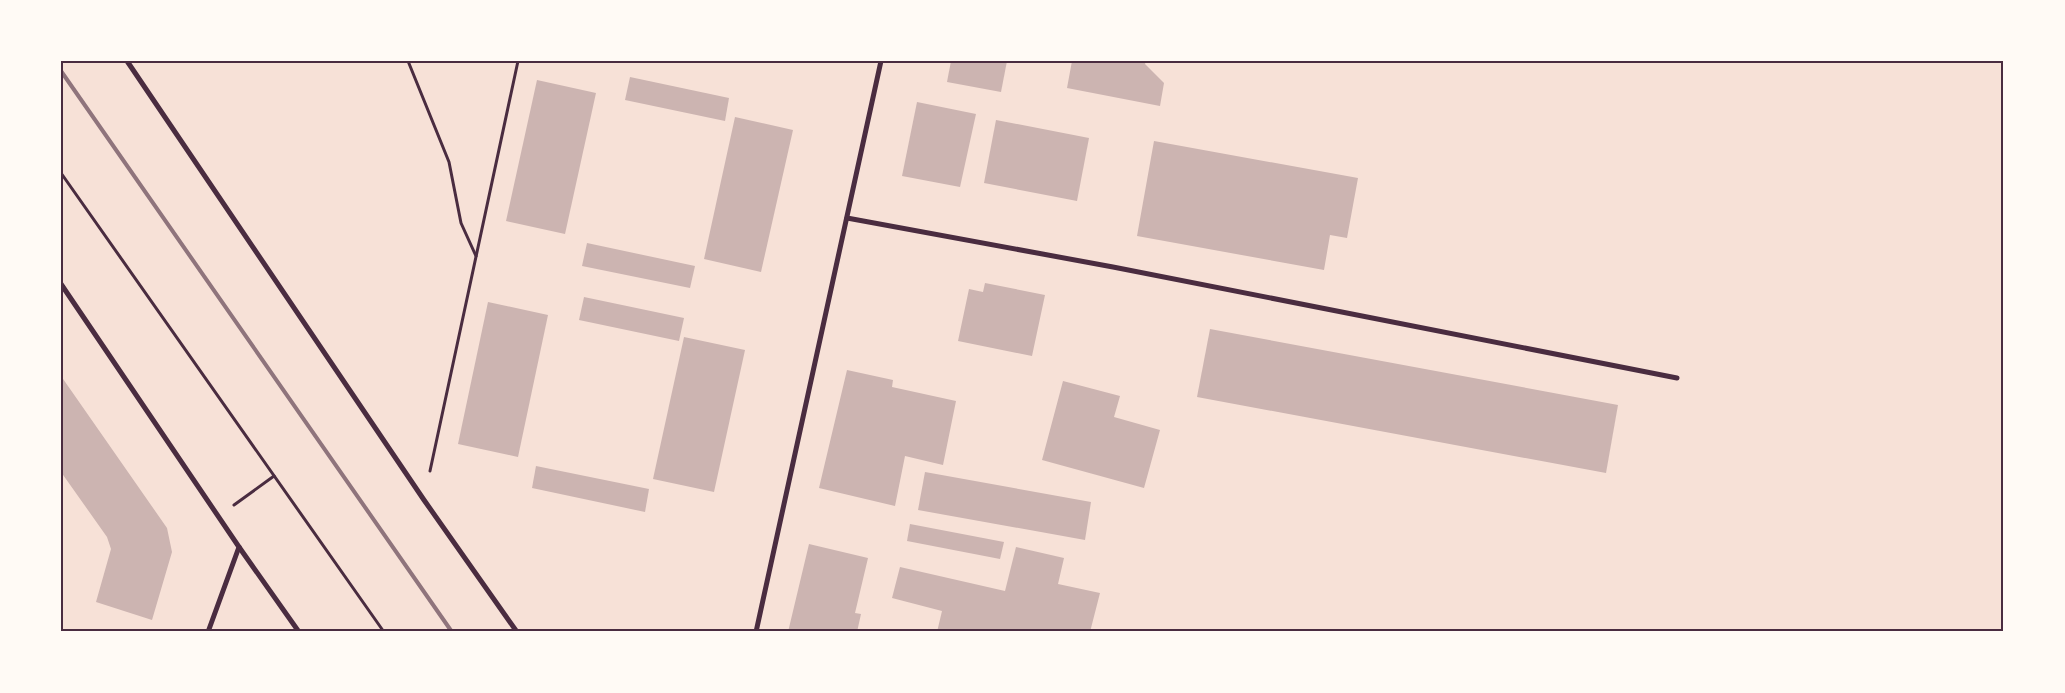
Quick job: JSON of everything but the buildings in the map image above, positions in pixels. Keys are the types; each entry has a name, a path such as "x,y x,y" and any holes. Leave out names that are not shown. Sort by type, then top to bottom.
{"street":[{"path":"127,61 424,500 517,632"},
{"path":"756,632 882,61"},
{"path":"847,218 1122,268 1677,378"},
{"path":"61,284 239,547 299,632"},
{"path":"208,632 239,547"}],"path":[{"path":"408,61 449,162 462,223 476,256"},
{"path":"424,500 518,61"},
{"path":"61,173 384,632"},
{"path":"219,516 274,476"}],"railway":[{"path":"61,71 452,632"}]}
